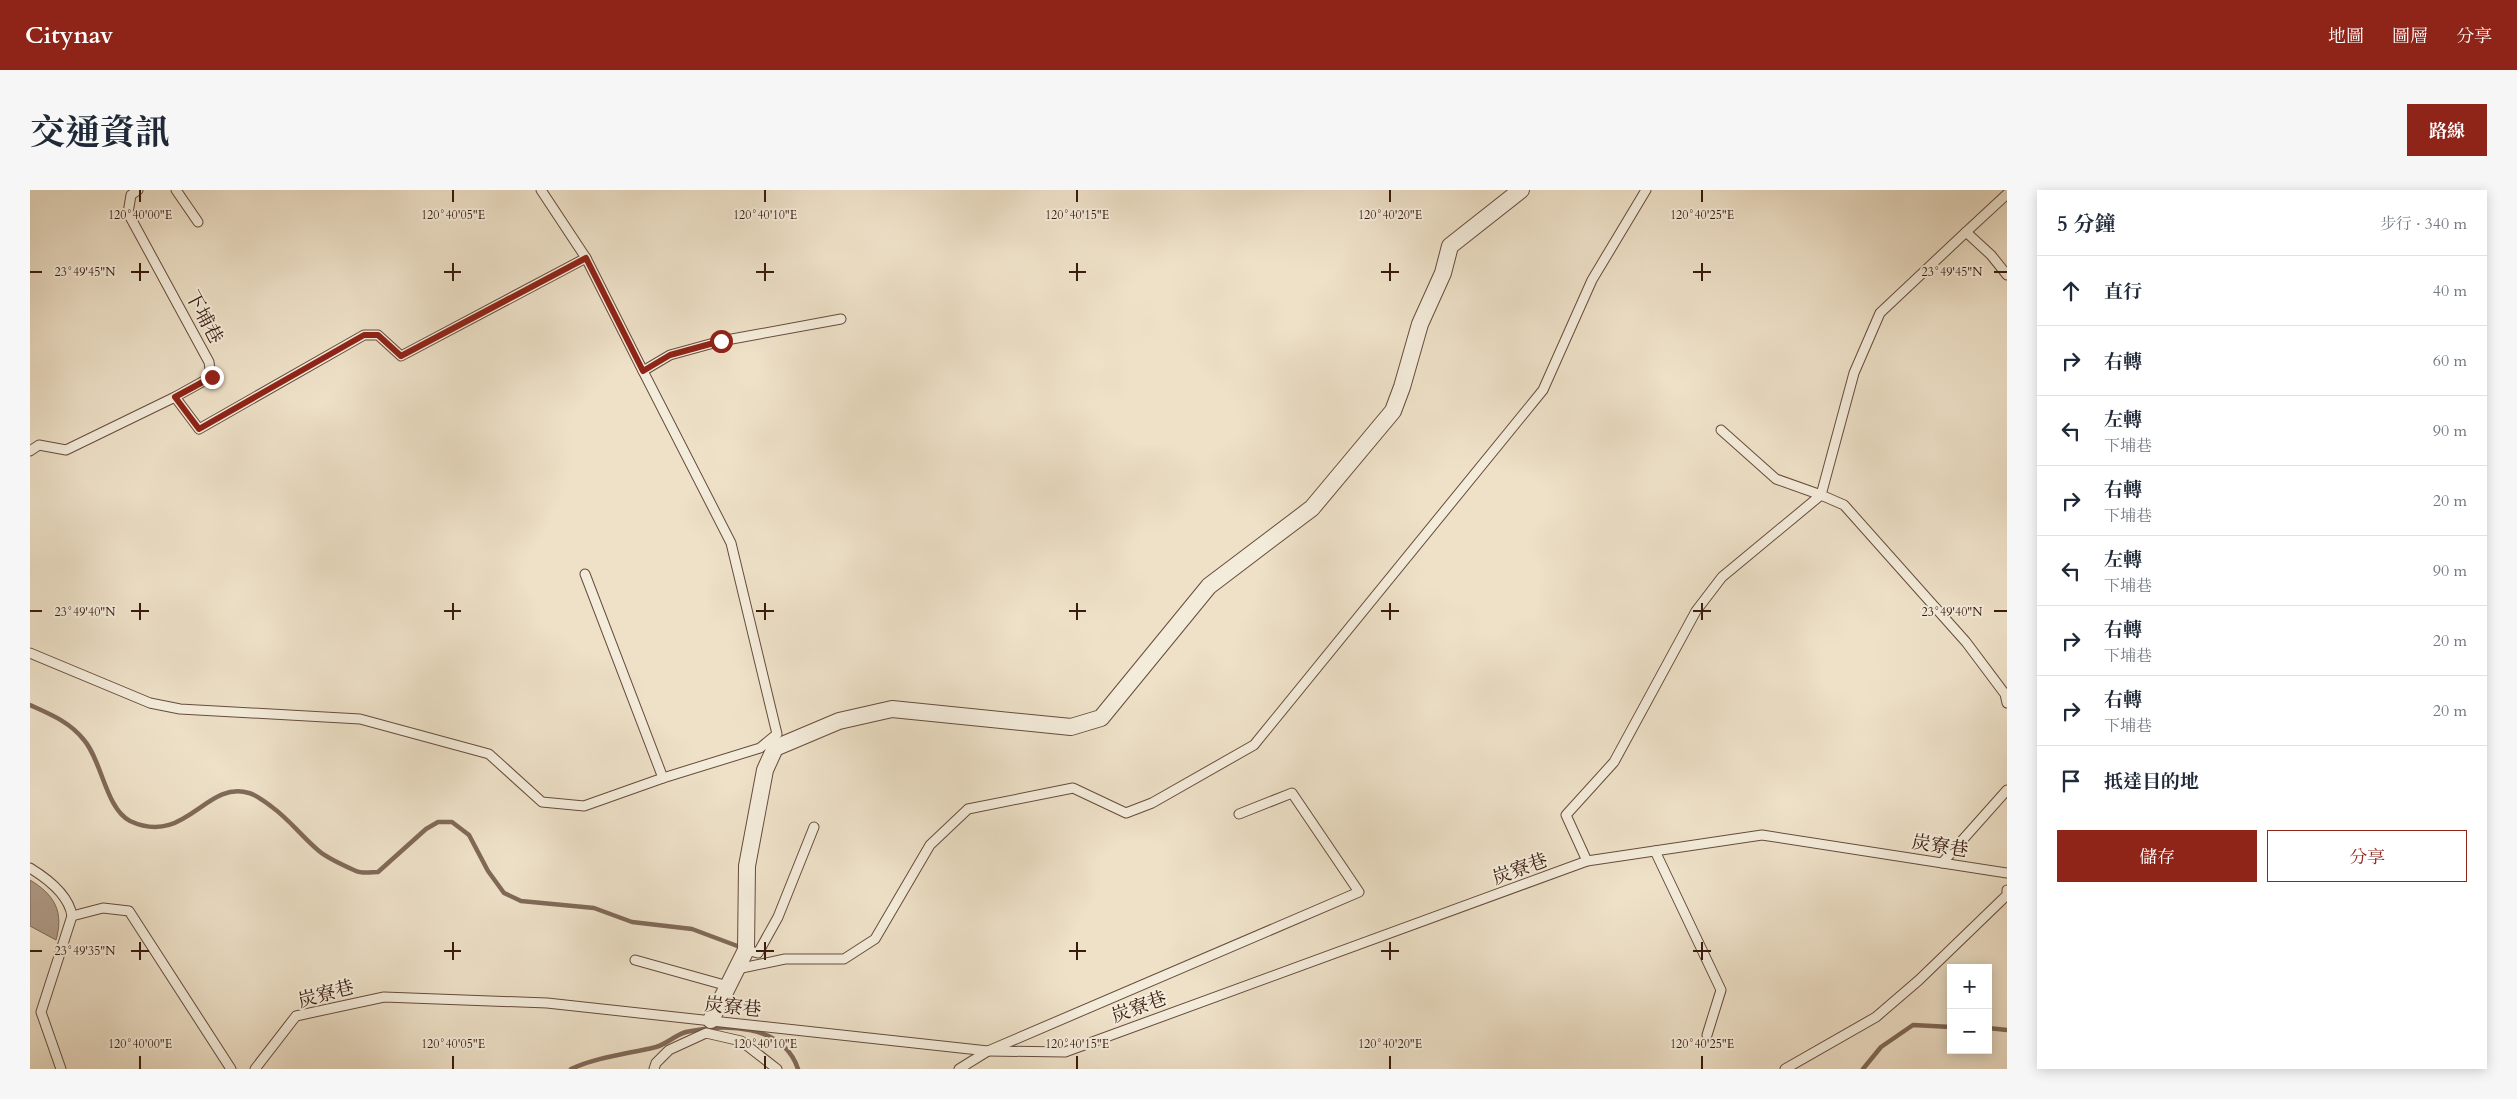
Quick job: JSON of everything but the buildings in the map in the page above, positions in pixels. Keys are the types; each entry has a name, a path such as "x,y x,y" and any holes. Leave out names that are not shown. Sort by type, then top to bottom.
{"street":[{"path":"711,1020 746,950 747,866 765,770 775,748 839,721 892,709 1070,726 1101,718 1209,586 1312,508 1393,411 1420,324 1443,273 1450,246 1521,190"}],"lane":[{"name":"下埔巷","path":"138,190 131,195 128,213 210,362 212,377 175,397"},
{"path":"176,190 198,222"},
{"path":"30,653 150,703 180,709 360,720 489,754 542,802 584,806 662,778 760,748 776,734 731,543 586,258 541,190"},
{"path":"736,969 785,959 844,959 875,938 930,845 968,810 1073,788 1126,813 1152,803 1254,745 1543,390 1592,280 1646,190"},
{"path":"1588,861 1566,815 1614,762 1696,611 1722,577 1821,496 1854,373 1880,313 2007,194"},
{"path":"1966,232 1991,255 2007,275"},
{"path":"30,451 39,445 66,450 175,397 199,429 364,335 378,335 401,356 586,258"},
{"path":"643,371 670,355 721,341 841,319"},
{"path":"1721,430 1776,479 1844,505 1966,642 2005,694 2007,703"},
{"path":"585,574 662,778"},
{"path":"1942,862 2007,790"},
{"path":"959,1069 988,1051 1359,892 1292,793 1239,814"},
{"path":"746,950 758,953 778,917 814,827"},
{"name":"炭寮巷","path":"255,1069 296,1016 384,996 547,1003 988,1051 1065,1052 1588,861 1762,835 2007,873"},
{"path":"1655,851 1721,990 1707,1035"},
{"path":"30,868 65,897 71,906 72,916 41,1012 61,1069"},
{"path":"1785,1069 1876,1016 1919,980 2007,896 2007,890"},
{"path":"72,916 103,908 129,911 231,1069"},
{"path":"635,960 728,986"},
{"path":"654,1069 656,1063 669,1050 706,1033 741,1041 777,1069"}],"shaded area":[{"path":"30,880 46,892 55,905 59,921 56,940 30,926"}],"waterway":[{"path":"30,705 66,723 84,740 90,749 115,806 130,821 149,827 166,826 181,820 220,796 234,792 249,793 255,795 278,812 322,853 337,862 364,873 378,872 426,829 438,822 452,822 469,835 488,871 504,893 521,901 594,908 632,922 692,929 740,947"},
{"path":"1863,1069 1881,1047 1913,1025 1947,1027"},
{"path":"571,1069 602,1059 656,1047 686,1032 718,1028 751,1030 766,1035 780,1043 790,1054 798,1069"},
{"path":"1992,1028 2007,1030"}],"route":[{"path":"212,377 175,397 199,429 364,335 378,335 401,356 586,258 643,371 670,355 721,341"}]}
